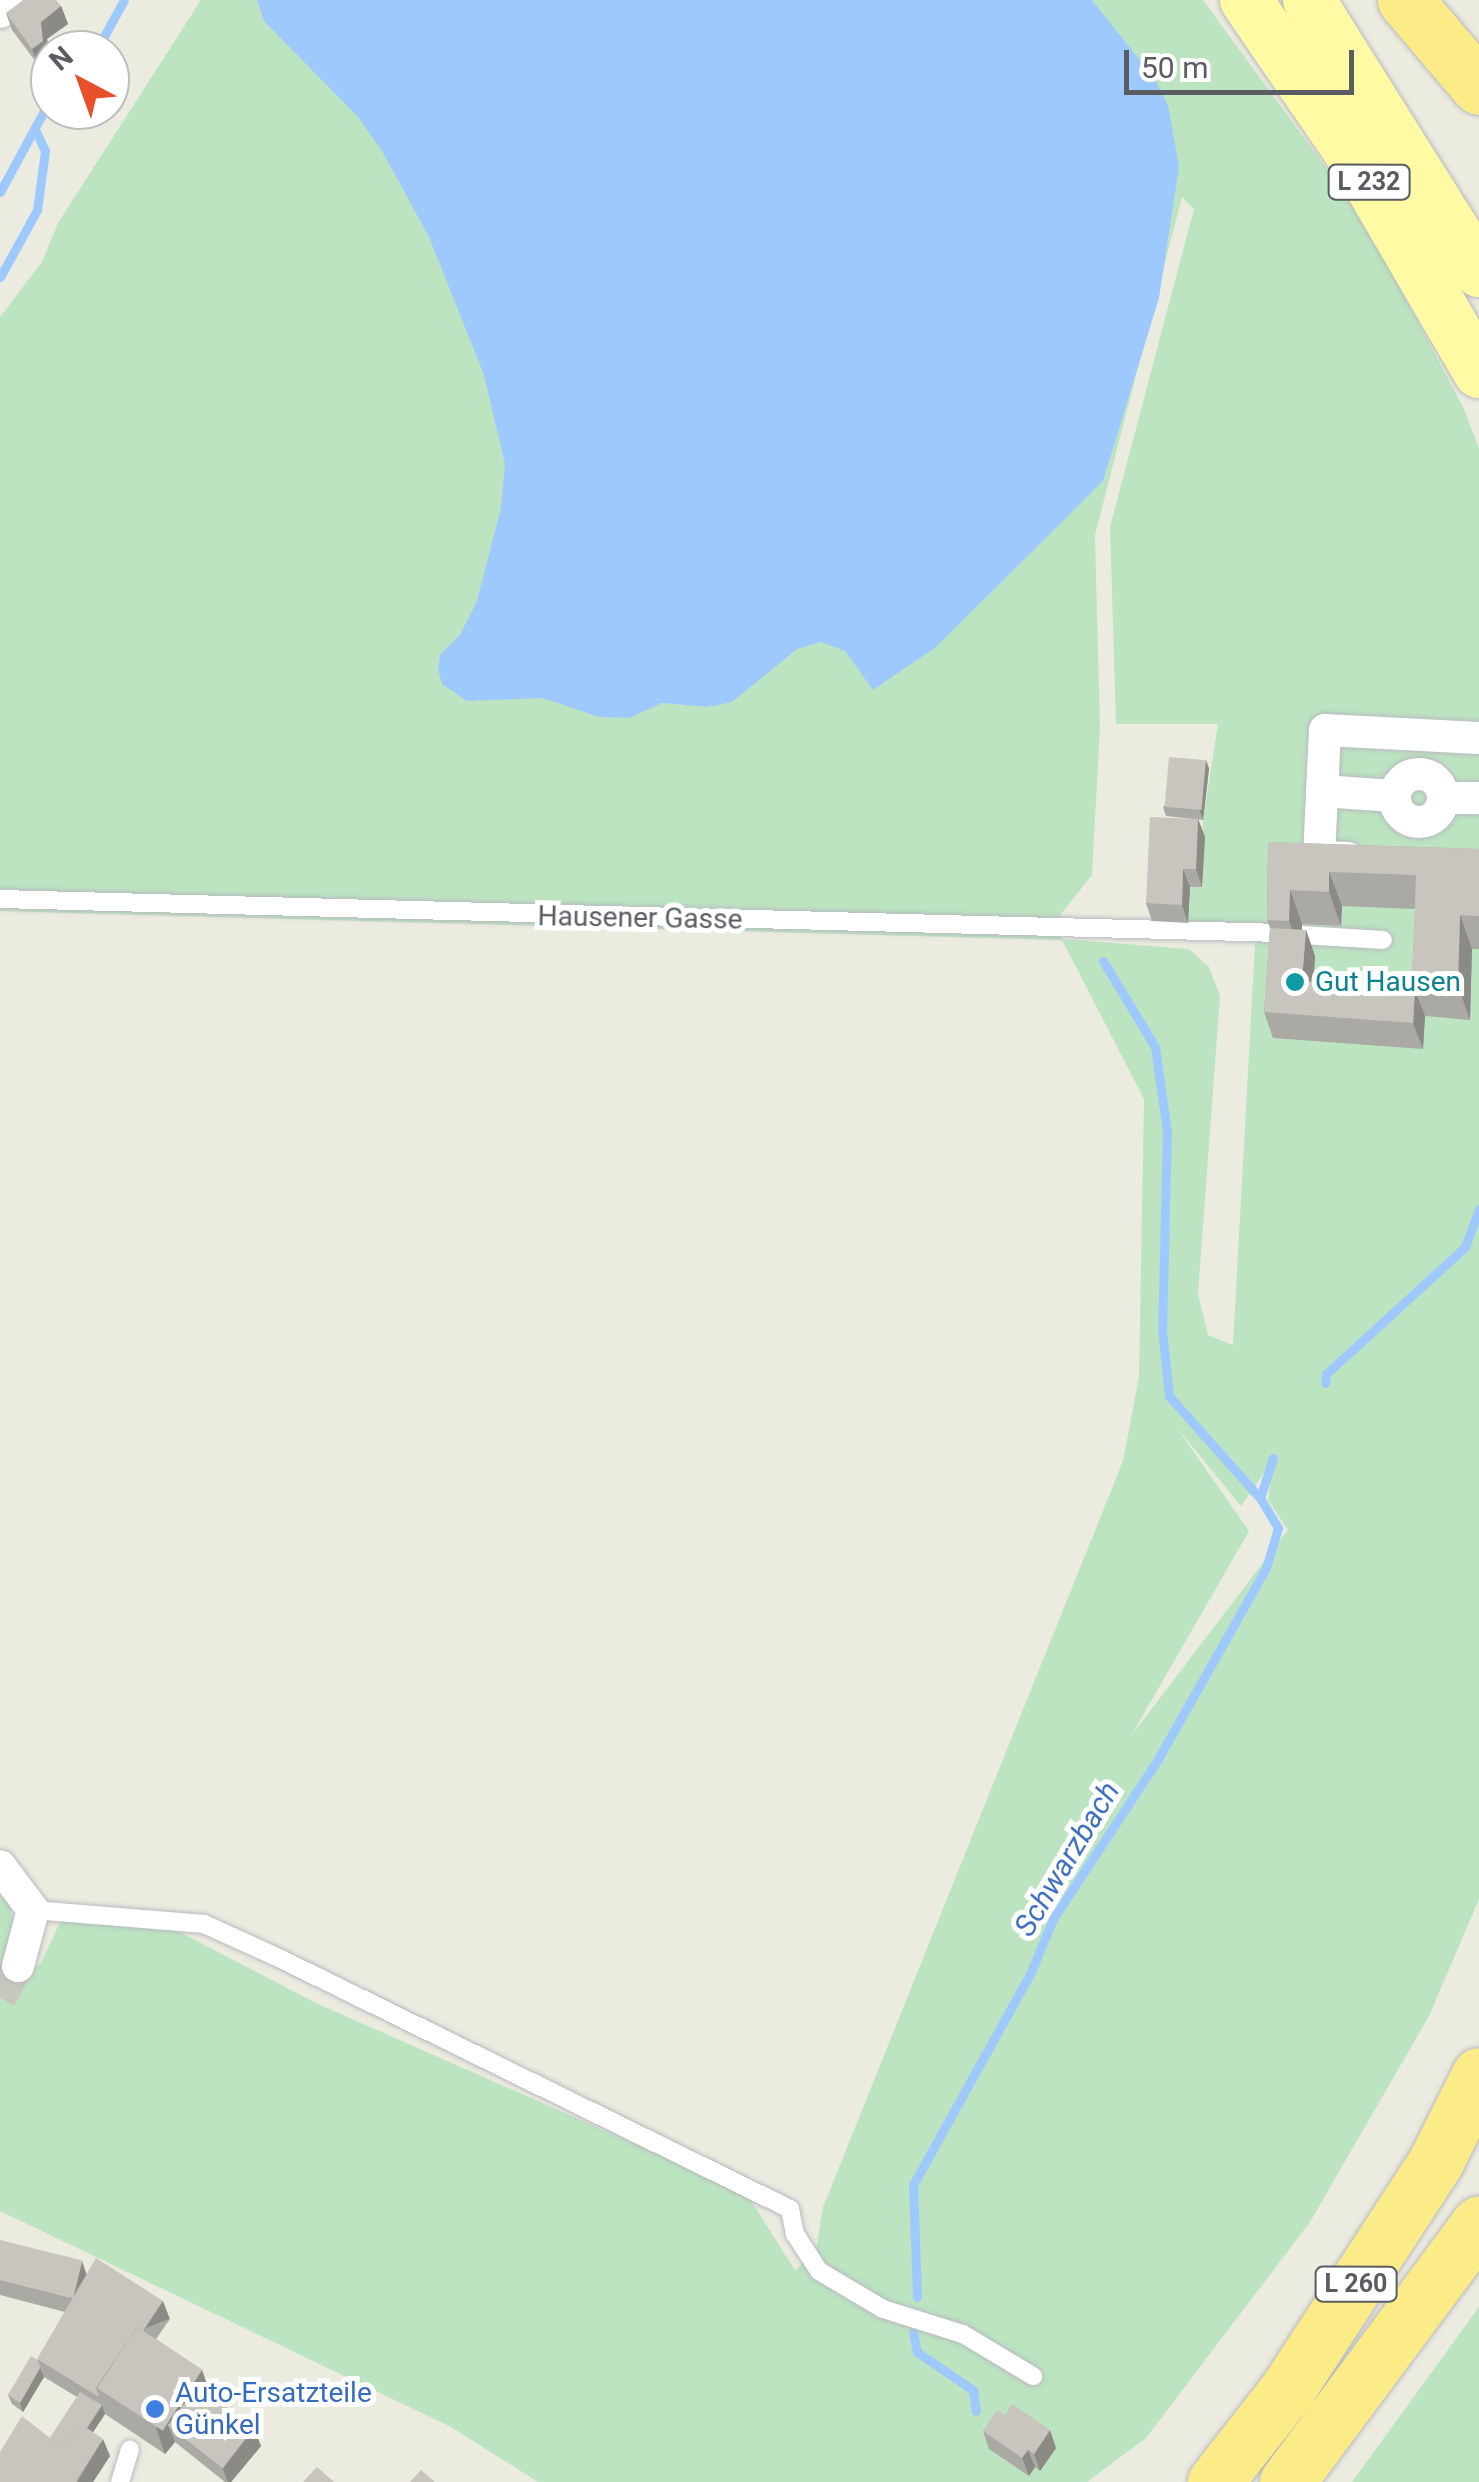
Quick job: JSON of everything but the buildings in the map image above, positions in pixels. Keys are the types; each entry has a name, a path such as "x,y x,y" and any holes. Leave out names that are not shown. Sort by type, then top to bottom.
{"highway":[{"path":"1405,0 1466,71"},
{"name":"L 260","path":"1215,2482 1287,2390 1436,2161 1479,2075"},
{"name":"L 260","path":"1287,2482 1479,2223"}],"main road":[{"name":"L 232","path":"1246,0 1357,162 1479,372"},
{"name":"L 232","path":"1309,0 1479,271"}],"street":[{"path":"0,12 16,0"},
{"path":"1390,860 1318,857 1325,730 1479,738"},
{"path":"1322,790 1394,796 1401,816 1420,822 1437,814 1443,798 1479,798"},
{"path":"0,1866 33,1910 18,1966"}],"lane":[{"name":"Hausener Gasse","path":"0,899 1280,933"},
{"path":"1302,934 1382,940"},
{"path":"33,1910 204,1924 266,1952 790,2210 795,2234 819,2271 883,2309 963,2334 1033,2376"},
{"path":"120,2482 130,2450"}],"green space":[{"path":"201,0 1203,0 1362,217 1464,409 1479,449 1479,1899 1429,2016 1310,2222 1146,2438 1087,2482 538,2482 451,2427 0,2211 0,1896 9,1903 13,1920 5,1958 29,1973 41,1963 62,1918 172,1928 316,2003 746,2193 795,2270 816,2251 823,2207 1123,1461 1139,1377 1144,1099 1062,940 0,911 0,317 42,262 58,223 118,130 130,130 130,111","holes":["1182,197 1194,209 1110,527 1116,724 1218,724 1203,820 1203,886 1190,887 1188,923 1256,926 1233,1345 1208,1335 1198,1294 1220,996 1209,967 1189,949 1062,939 1061,914 1092,875 1100,727 1095,535","1177,1428 1241,1506 1273,1460 1268,1500 1288,1530 1131,1736 1249,1531"]},
{"path":"1479,2307 1479,2482 1352,2482"}],"water":[{"path":"257,0 1092,0 1154,78 1168,105 1179,167 1159,298 1103,481 936,647 873,690 845,651 821,642 797,649 732,702 708,707 662,703 629,718 599,717 543,698 467,701 442,684 438,670 440,655 460,635 477,601 501,508 505,464 484,375 429,237 382,151 358,117 264,21"}],"waterway":[{"path":"107,30 124,0"},
{"path":"0,192 34,130"},
{"path":"0,277 37,210 45,151 36,132"},
{"path":"1103,961 1155,1047 1167,1131 1162,1330 1169,1396 1260,1498"},
{"name":"Schwarzbach","path":"1325,1383 1326,1374 1465,1247 1479,1209"},
{"name":"Schwarzbach","path":"917,2297 913,2185 1031,1972 1053,1919 1158,1759 1266,1568 1278,1528 1260,1498 1273,1458"},
{"name":"Schwarzbach","path":"913,2332 917,2352 973,2390 976,2411"}],"tunnel":[{"path":"0,1998 18,1966"}],"place":[{"name":"Gut Hausen","path":"1295,982"},
{"name":"Auto-Ersatzteile Günkel","path":"155,2409"}]}
